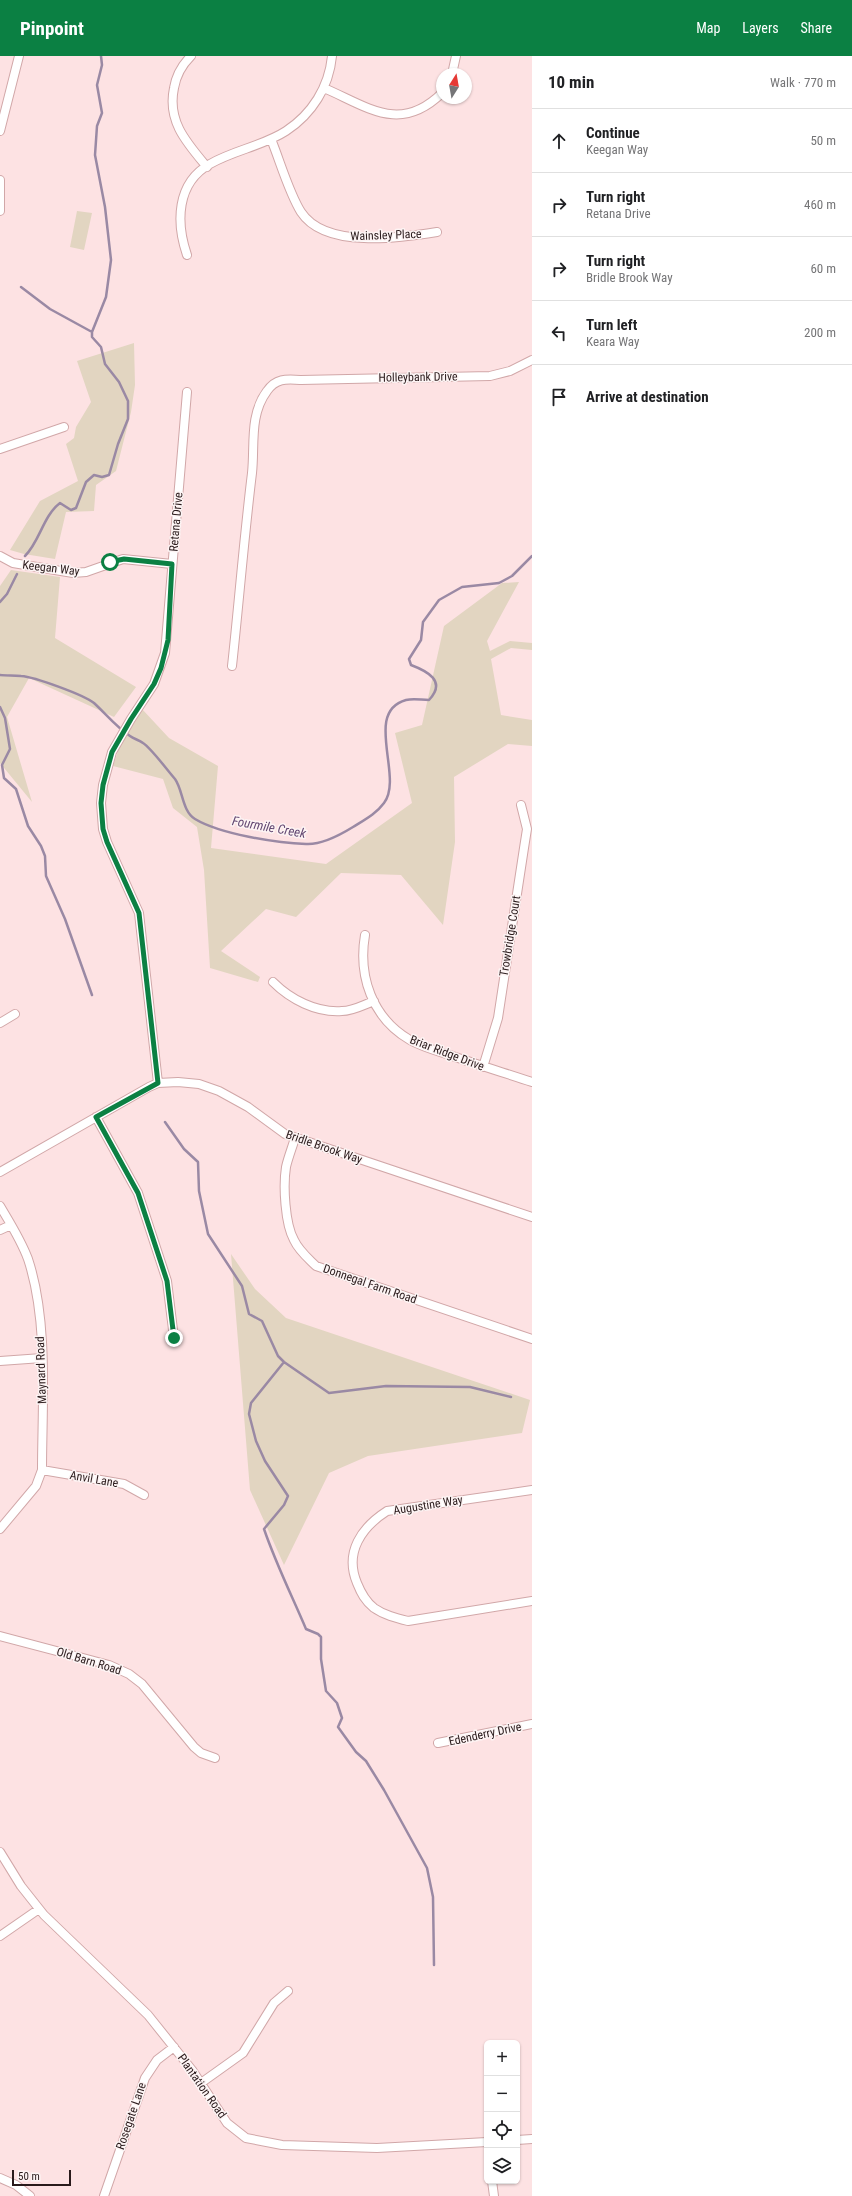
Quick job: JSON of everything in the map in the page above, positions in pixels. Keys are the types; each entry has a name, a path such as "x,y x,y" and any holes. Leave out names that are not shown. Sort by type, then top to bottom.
{"street":[{"path":"0,131 19,56"},
{"path":"191,56 182,68 175,83 172,98 172,112 182,136 206,167"},
{"path":"188,256 180,225 181,205 192,181 206,167 271,139 299,121 313,106 324,88 332,56"},
{"path":"453,68 456,56"},
{"path":"324,88 378,112 389,115 415,112 436,97"},
{"name":"Wainsley Place","path":"271,139 301,212 319,228 333,235 354,238 419,235 437,232"},
{"path":"0,180 0,211"},
{"name":"Holleybank Drive","path":"232,666 253,463 254,422 263,397 272,384 282,379 301,380 490,376 510,371 532,360"},
{"name":"Retana Drive","path":"158,1083 139,913 107,842 101,815 103,785 112,752 118,740 154,684 166,653 187,392"},
{"path":"0,449 64,427"},
{"name":"Keegan Way","path":"0,556 13,563 73,573 86,572 124,559 172,564"},
{"name":"Trowbridge Court","path":"483,1067 498,1018 523,856 526,829 522,805"},
{"name":"Briar Ridge Drive","path":"365,935 362,961 368,990 388,1022 412,1041 483,1067 532,1082"},
{"path":"273,982 286,995 295,1001 325,1010 342,1012 374,1001"},
{"path":"0,1024 15,1014"},
{"name":"Bridle Brook Way","path":"0,1172 158,1083 178,1082 199,1084 219,1092 248,1107 285,1134 295,1138 532,1218"},
{"path":"96,1117 138,1193 167,1281 174,1338"},
{"name":"Donnegal Farm Road","path":"295,1138 286,1167 285,1179 288,1226 302,1253 316,1266 532,1339"},
{"name":"Maynard Road","path":"0,1206 23,1246 36,1287 42,1358 42,1470 36,1486 0,1529"},
{"path":"0,1230 11,1225"},
{"path":"0,1362 42,1358"},
{"name":"Anvil Lane","path":"42,1470 124,1484 144,1495"},
{"name":"Augustine Way","path":"532,1490 387,1511 374,1520 362,1532 355,1546 352,1562 355,1578 362,1597 374,1608 390,1617 408,1621 532,1601"},
{"name":"Old Barn Road","path":"0,1636 109,1665 129,1674 142,1684 194,1747 201,1753 215,1758"},
{"name":"Edenderry Drive","path":"438,1743 532,1724"},
{"name":"Plantation Road","path":"0,1852 39,1909 148,2015 174,2047 232,2128 246,2138 262,2143 282,2145 377,2148 484,2142"},
{"path":"0,1936 39,1909"},
{"path":"200,2083 243,2052 274,2003 288,1991"},
{"name":"Rosegate Lane","path":"104,2196 145,2078 157,2060 174,2047"},
{"path":"520,2140 532,2139"},
{"path":"0,2178 16,2186 30,2196"},
{"path":"492,2184 494,2196"}],"shaded area":[{"path":"77,211 92,213 84,250 70,247"},
{"path":"134,343 135,385 131,412 116,471 96,485 94,511 66,512 55,559 10,550 40,501 78,481 66,444 74,438 76,427 91,402 77,361"},
{"path":"11,570 60,577 55,638 136,687 114,717 29,678 7,717 32,802 0,763 0,586"},
{"path":"519,582 487,641 490,651 510,641 532,643 532,650 511,648 491,659 501,715 532,720 532,746 508,744 454,777 455,842 443,925 401,875 341,873 296,917 266,909 221,951 260,977 258,982 210,968 204,870 197,827 173,808 163,779 113,766 120,745 142,709 169,738 218,766 211,848 326,864 412,803 395,733 422,725 444,626 502,583"},
{"path":"231,1254 255,1289 286,1318 530,1400 522,1433 368,1456 329,1473 284,1565 250,1490"}],"waterway":[{"path":"25,556 54,508 60,503 71,510 76,508 86,482 94,475 102,477 109,475 118,444 128,419 128,401 119,382 105,364 101,347 92,337 92,332 106,297 111,260 105,207 95,155 97,126 102,113 97,85 102,65 101,56"},
{"path":"21,287 50,309 92,332"},
{"name":"Fourmile Creek","path":"0,675 28,677 70,691 94,703 120,729 143,743 155,755 175,779 180,789 185,806 195,819 219,829 264,840 306,844 318,843 337,836 353,827 374,814 384,803 389,792 390,778 385,731 387,718 394,707 406,700 429,700 436,687 433,678 423,670 411,665 409,659 421,640 423,622 439,600 462,587 499,583 512,576 532,556"},
{"path":"0,602 7,594 17,574"},
{"path":"0,707 5,718 10,749 2,765 4,778 16,789 28,826 41,846 45,856 46,876 65,919 92,995"},
{"path":"165,1122 184,1149 198,1162 199,1191 208,1234 242,1286 249,1314 262,1321 278,1356 284,1362 329,1393 386,1386 470,1387 511,1397"},
{"path":"284,1362 251,1403 249,1414 256,1441 265,1461 288,1496 284,1505 264,1529 306,1629 318,1634 321,1637 321,1659 326,1691 337,1703 342,1718 338,1727 356,1752 366,1761 384,1790 427,1868 433,1897 434,1965"}],"route":[{"path":"110,562 124,559 172,564 166,653 154,684 118,740 112,752 103,785 101,803 103,829 107,842 135,899 139,913 142,929 156,1076 158,1083 96,1117 138,1193 167,1281 174,1338"}]}
